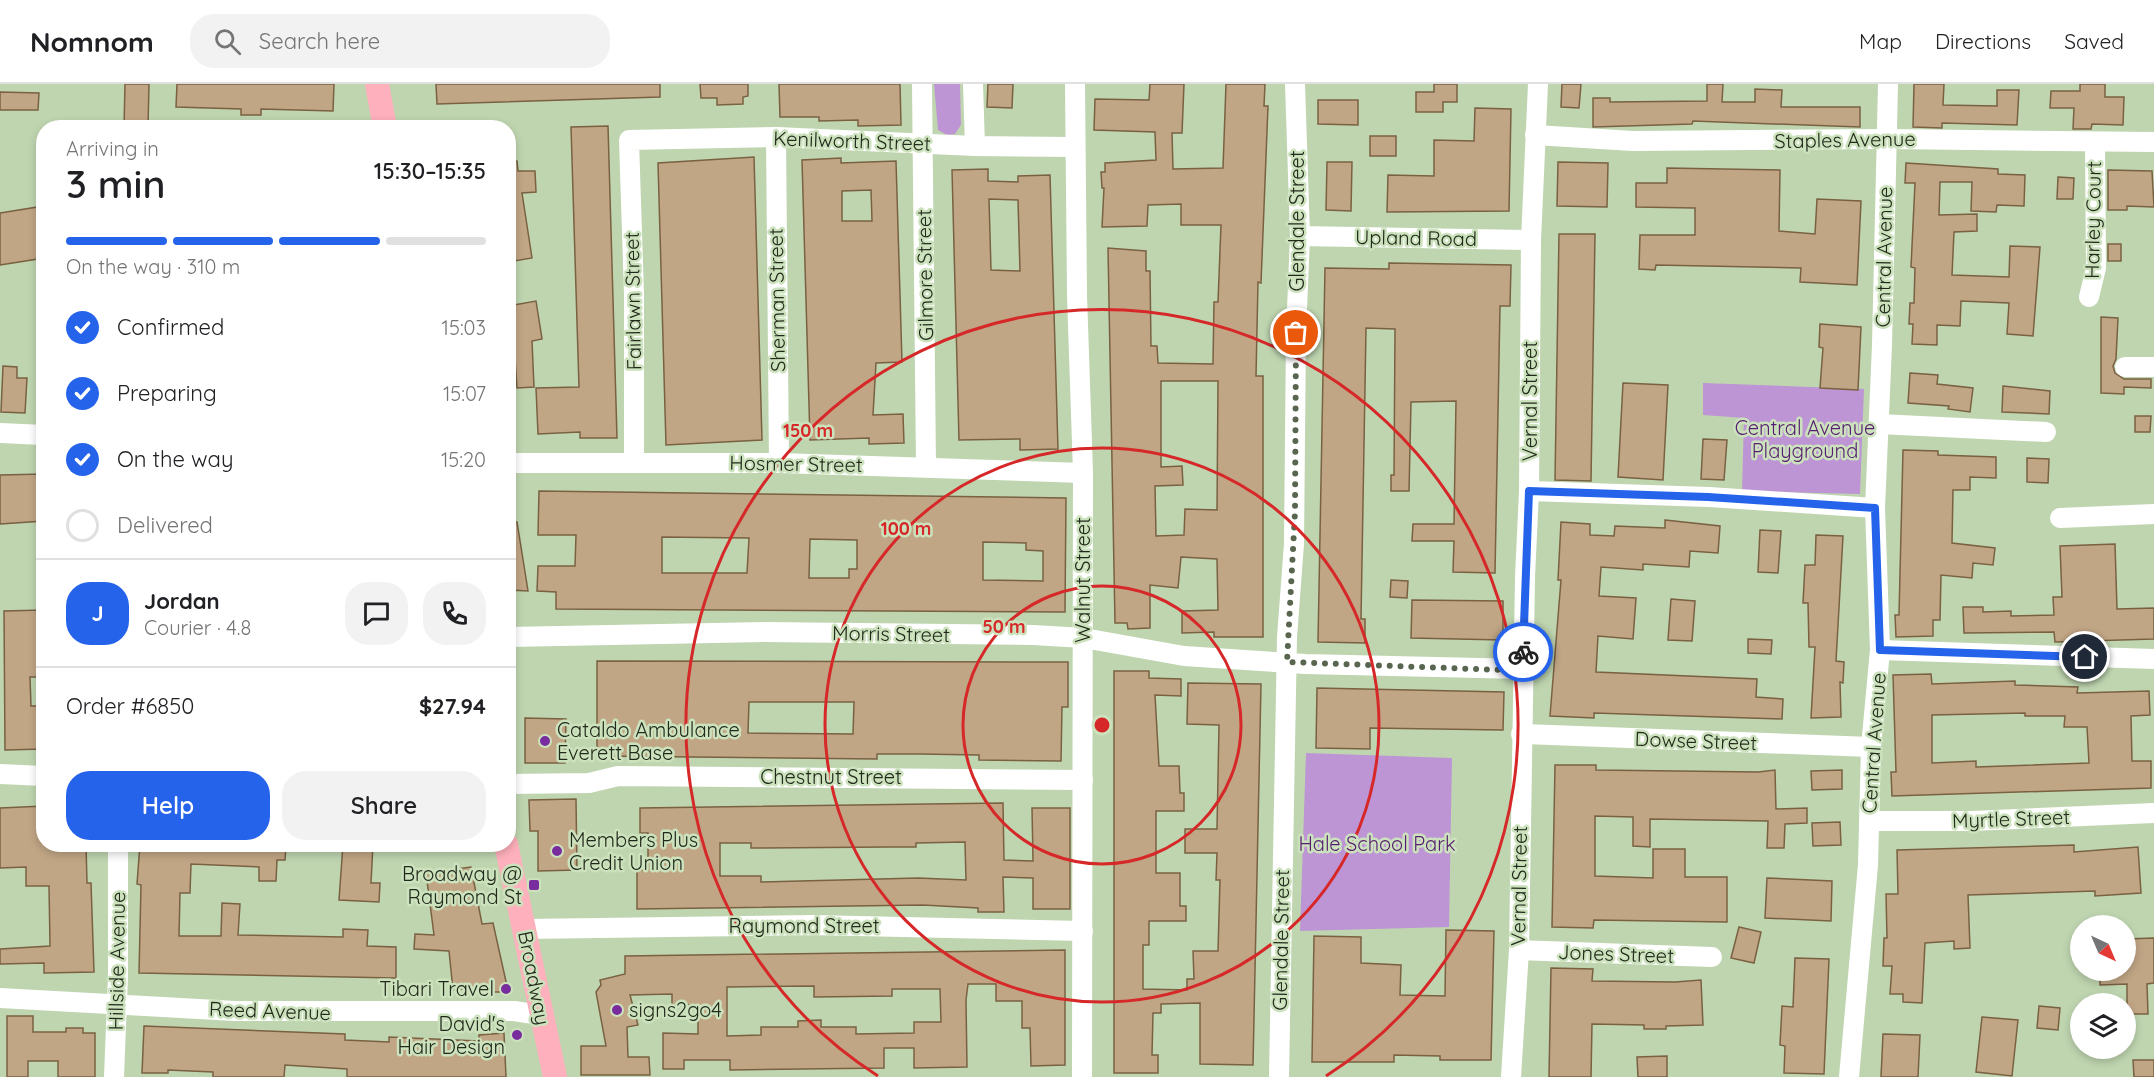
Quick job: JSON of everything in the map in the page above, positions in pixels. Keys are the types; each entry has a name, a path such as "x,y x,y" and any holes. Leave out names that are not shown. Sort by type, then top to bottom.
{"main road":[{"path":"377,84 384,120"},
{"name":"Broadway","path":"508,852 540,1015 555,1077"}],"street":[{"name":"Gilmore Street","path":"922,84 926,467"},
{"path":"973,84 975,146"},
{"name":"Walnut Street","path":"1075,84 1083,473 1082,1077"},
{"name":"Glendale Street","path":"1279,1077 1287,662 1294,544 1296,333 1300,236 1295,84"},
{"name":"Vernal Street","path":"1511,1077 1519,950 1521,734 1529,491 1531,240 1538,84"},
{"name":"Central Avenue","path":"1850,1077 1868,865 1871,747 1880,650 1875,508 1888,84"},
{"name":"Staples Avenue","path":"1535,135 1633,141 1887,139 2154,142"},
{"name":"Kenilworth Street","path":"629,140 776,137 975,146 1075,147"},
{"name":"Sherman Street","path":"776,137 779,463"},
{"name":"Fairlawn Street","path":"629,140 634,294 634,462"},
{"name":"Harley Court","path":"2089,297 2096,268 2095,142"},
{"name":"Upland Road","path":"1300,236 1531,240"},
{"path":"2125,367 2154,367"},
{"path":"1879,424 2046,432"},
{"path":"0,433 36,435"},
{"name":"Hosmer Street","path":"516,463 779,463 1083,473"},
{"path":"1529,491 1708,497 1875,508"},
{"path":"2060,518 2154,514"},
{"name":"Morris Street","path":"516,637 764,632 1083,638 1184,657 1523,669"},
{"path":"1880,650 2154,659"},
{"name":"Dowse Street","path":"1521,734 1871,747"},
{"path":"0,774 36,776"},
{"name":"Chestnut Street","path":"516,784 589,783 618,776 1083,780"},
{"name":"Myrtle Street","path":"1869,821 1972,821 2154,813"},
{"name":"Hillside Avenue","path":"114,1077 118,975 118,852"},
{"name":"Raymond Street","path":"524,929 811,925 1083,931"},
{"name":"Jones Street","path":"1519,950 1712,957"},
{"name":"Reed Avenue","path":"0,998 235,1011 514,1011 540,1015"}],"green space":[{"path":"934,84 960,84 961,125 955,134 947,135 938,130"},
{"name":"Central Avenue Playground","path":"1703,383 1864,389 1860,494 1742,491 1744,418 1703,415"},
{"name":"Hale School Park","path":"1306,753 1452,758 1449,927 1300,931"}],"building":[{"path":"125,84 149,84 148,120 124,120"},
{"path":"177,84 334,84 333,111 261,109 261,115 241,115 241,109 176,107"},
{"path":"436,84 660,84 660,97 437,104"},
{"path":"700,84 748,84 748,96 743,97 743,104 717,105 717,98 701,98"},
{"path":"779,84 900,84 901,125 858,126 858,120 819,121 819,117 780,117"},
{"path":"988,84 1013,84 1012,108 987,107"},
{"path":"1150,84 1184,84 1182,133 1172,133 1173,169 1223,168 1226,84 1265,84 1264,106 1268,106 1261,283 1258,282 1256,376 1263,376 1263,637 1214,637 1214,632 1182,633 1182,611 1218,610 1217,559 1181,557 1178,588 1150,585 1150,628 1128,629 1127,623 1115,623 1108,248 1146,251 1146,271 1150,271 1151,346 1157,346 1158,363 1213,364 1214,302 1218,302 1221,225 1181,225 1181,204 1148,205 1147,226 1102,227 1104,188 1102,188 1101,172 1105,172 1105,163 1156,160 1155,132 1094,130 1095,99 1149,100","holes":["1161,381 1218,381 1217,510 1185,509 1184,535 1156,536 1155,486 1183,485 1182,466 1161,467"]},
{"path":"1434,84 1457,84 1457,102 1443,102 1443,112 1416,112 1416,92 1434,92"},
{"path":"1562,84 1581,84 1579,108 1561,107"},
{"path":"1707,84 1723,84 1722,102 1755,102 1755,89 1782,90 1781,107 1860,107 1860,127 1693,121 1692,124 1593,127 1593,98 1610,98 1610,102 1707,101"},
{"path":"1914,84 1944,84 1943,105 1997,106 1997,90 2019,90 2017,125 1942,123 1942,128 1913,127"},
{"path":"2080,84 2105,84 2105,97 2124,97 2123,125 2092,124 2091,129 2073,129 2074,108 2050,108 2051,91 2080,91"},
{"path":"0,92 39,93 38,110 0,110"},
{"path":"1318,100 1358,100 1358,125 1318,124"},
{"path":"1475,108 1511,109 1509,211 1387,212 1388,175 1434,176 1434,140 1474,141"},
{"path":"608,126 617,438 580,438 580,432 538,434 536,388 579,387 571,127"},
{"path":"1370,136 1396,136 1396,156 1370,156"},
{"path":"754,157 762,440 666,445 658,163"},
{"path":"841,158 841,163 896,161 902,362 876,363 873,415 903,414 904,443 869,444 869,438 810,440 802,160","holes":["871,190 872,221 842,221 842,191"]},
{"path":"516,161 518,171 535,171 536,192 522,193 532,258 516,261"},
{"path":"1327,162 1352,162 1351,211 1326,210"},
{"path":"1558,162 1608,163 1607,207 1557,206"},
{"path":"1906,163 1998,169 1998,174 2025,175 2024,206 1997,205 1996,212 1971,211 1972,182 1940,182 1939,215 1977,214 1977,231 1954,232 1952,275 2009,277 2010,246 2040,247 2033,336 2007,334 2009,303 1961,301 1960,326 1937,325 1937,345 1912,344 1913,324 1909,324 1910,303 1914,303 1915,268 1911,267 1915,183 1905,183"},
{"path":"1667,168 1780,170 1779,231 1815,234 1817,199 1861,201 1857,285 1800,282 1801,268 1656,265 1655,270 1639,269 1640,235 1695,235 1695,208 1636,207 1636,183 1667,183"},
{"path":"988,169 988,181 1018,182 1018,176 1050,175 1058,449 1020,450 1020,439 959,440 952,170","holes":["989,199 1018,200 1020,271 991,270"]},
{"path":"2108,170 2152,171 2154,207 2127,206 2127,210 2108,210"},
{"path":"2058,177 2074,178 2073,199 2057,199"},
{"path":"36,207 36,259 0,265 0,213"},
{"path":"1559,234 1595,234 1591,481 1555,480"},
{"path":"2108,244 2121,244 2121,261 2108,261"},
{"path":"1389,263 1511,265 1510,306 1500,306 1495,573 1453,572 1454,541 1412,541 1413,524 1454,524 1456,401 1411,402 1409,491 1391,491 1391,475 1394,475 1395,329 1366,328 1361,619 1365,619 1365,643 1318,642 1325,268 1389,269"},
{"path":"536,301 542,339 532,341 534,387 517,388 516,305"},
{"path":"2101,317 2118,318 2116,359 2113,366 2115,373 2124,379 2151,379 2151,388 2124,387 2124,394 2101,393"},
{"path":"1820,324 1861,327 1858,390 1820,388 1823,348 1819,347"},
{"path":"3,366 17,367 17,378 27,378 25,413 1,412"},
{"path":"1910,373 1938,375 1937,384 1973,388 1970,412 1948,409 1949,406 1908,403"},
{"path":"1623,383 1668,385 1663,480 1618,477"},
{"path":"2003,386 2050,391 2049,414 2002,412"},
{"path":"2135,416 2151,416 2150,432 2135,432"},
{"path":"1703,439 1727,440 1724,480 1701,479"},
{"path":"1903,450 1938,451 1938,455 1996,457 1996,478 1970,477 1970,490 1953,490 1952,543 1995,548 1993,565 1973,563 1972,578 1941,575 1940,620 1933,620 1933,636 1896,637 1895,615 1899,615"},
{"path":"2027,458 2049,459 2048,483 2027,482"},
{"path":"36,474 36,522 0,524 0,475"},
{"path":"539,491 1066,498 1065,612 556,609 556,592 537,591 538,566 575,566 576,535 538,535","holes":["662,537 749,538 747,573 662,573","810,539 857,540 857,569 849,569 849,578 809,578","983,542 1026,543 1026,550 1043,551 1043,581 983,580"]},
{"path":"1665,520 1720,526 1718,553 1690,551 1689,567 1643,564 1643,570 1601,567 1599,596 1636,598 1633,639 1598,636 1596,672 1757,679 1756,697 1783,699 1782,719 1594,713 1594,718 1550,716 1561,580 1558,580 1561,522 1590,524 1590,535 1614,536 1615,526 1665,528"},
{"path":"517,522 528,591 516,590"},
{"path":"1760,530 1781,531 1778,573 1758,572"},
{"path":"1816,535 1843,536 1836,661 1844,662 1843,683 1840,682 1841,717 1811,718 1815,647 1809,647 1808,603 1803,603 1805,565 1815,565"},
{"path":"2115,544 2117,609 2154,608 2154,639 2055,642 2054,632 1964,633 1963,607 1983,607 1983,612 2011,611 2011,616 2054,615 2053,597 2062,597 2060,546"},
{"path":"1391,580 1408,581 1407,598 1390,597"},
{"path":"1671,599 1695,601 1692,641 1668,640"},
{"path":"1412,600 1503,601 1503,640 1411,638"},
{"path":"36,610 36,677 30,677 31,706 36,706 36,749 5,750 4,611"},
{"path":"1748,639 1772,640 1771,654 1748,653"},
{"path":"597,661 1068,662 1068,707 1062,707 1061,761 979,760 979,755 920,754 877,754 877,759 597,756","holes":["749,702 854,702 853,734 748,733"]},
{"path":"1114,671 1149,671 1149,678 1181,679 1181,696 1155,695 1159,766 1179,766 1180,793 1184,793 1184,811 1156,811 1156,873 1180,873 1180,906 1186,906 1186,921 1149,921 1149,945 1143,945 1143,989 1187,990 1187,979 1194,979 1193,951 1218,951 1220,880 1216,880 1217,853 1185,853 1185,829 1217,829 1219,725 1187,724 1188,683 1261,684 1253,1065 1200,1064 1200,1003 1161,1004 1161,1013 1153,1013 1152,1055 1158,1055 1158,1073 1114,1073"},
{"path":"1931,674 1932,684 2015,681 2015,685 2078,687 2077,693 2149,691 2150,715 2131,716 2132,761 2151,761 2151,788 1892,796 1891,772 1896,772 1893,675","holes":["2025,713 2025,716 2065,716 2064,727 2087,727 2089,763 1976,767 1976,761 1932,763 1932,715"]},
{"path":"1317,688 1504,692 1503,730 1370,728 1370,749 1316,748"},
{"name":"Cataldo Ambulance Everett Base","path":"525,718 566,719 565,763 525,763"},
{"path":"1555,765 1596,765 1596,770 1758,772 1775,770 1776,809 1807,808 1807,823 1785,824 1784,848 1767,848 1768,821 1650,819 1650,847 1633,846 1633,817 1595,816 1595,876 1653,878 1653,849 1685,849 1685,877 1727,877 1727,922 1594,920 1593,928 1552,927"},
{"path":"1842,770 1842,789 1812,790 1811,771"},
{"name":"Members Plus Credit Union","path":"576,799 577,870 538,871 538,831 530,831 529,800"},
{"path":"1003,803 1004,860 1033,861 1032,808 1070,808 1070,909 1033,909 1033,878 1003,877 1004,912 978,912 978,908 923,905 637,909 637,870 648,870 648,833 640,833 640,808","holes":["965,842 966,880 918,878 761,882 761,876 720,876 720,843 751,843 751,848 916,847 916,843"]},
{"path":"36,806 36,852 86,852 87,883 91,883 94,972 44,973 44,963 0,964 0,949 50,946 49,886 26,886 26,867 0,868 0,808"},
{"path":"1840,822 1841,845 1813,846 1812,823"},
{"path":"2074,845 2074,852 2138,847 2141,893 2095,896 2095,891 1968,895 1970,948 1954,949 1954,941 1925,943 1922,1003 1903,1002 1903,994 1890,994 1892,966 1883,966 1884,938 1887,938 1886,894 1898,894 1897,850"},
{"path":"139,852 286,852 285,860 277,860 276,881 259,881 259,867 191,864 190,893 180,893 179,936 221,936 222,903 240,904 238,935 343,937 343,929 368,930 367,946 396,947 396,978 139,973 141,885 137,884"},
{"path":"342,852 373,852 371,883 380,883 379,902 339,900"},
{"path":"471,867 482,924 493,923 507,986 505,992 481,992 480,987 453,990 449,951 414,949 415,934 434,935 426,873"},
{"path":"1767,878 1832,881 1831,921 1765,918"},
{"path":"1739,927 1761,932 1754,963 1731,958"},
{"path":"1446,930 1494,931 1491,1060 1440,1060 1440,1056 1394,1055 1394,1062 1312,1062 1314,936 1361,937 1361,963 1401,965 1400,995 1445,996"},
{"path":"2154,938 2154,983 2147,984 2148,1014 2136,1014 2136,993 2127,993 2127,984 2100,985 2100,981 2136,981 2136,939"},
{"path":"1065,950 1065,1065 1031,1066 1030,1028 1022,1028 1022,1001 996,1001 996,984 968,984 966,1000 967,1067 914,1068 914,1048 884,1048 884,1068 730,1070 730,1060 684,1060 684,1069 663,1069 663,1033 698,1034 698,1005 672,1005 672,994 630,995 638,1025 627,1027 628,1057 649,1057 650,1075 581,1075 581,1046 606,1046 596,992 601,985 600,980 625,974 625,956","holes":["814,986 814,997 892,996 892,989 940,989 941,1022 914,1022 914,1033 856,1034 856,1027 821,1027 821,1020 798,1021 798,1027 761,1027 761,1035 727,1036 727,987"]},
{"path":"1795,958 1829,959 1824,1074 1784,1073 1785,1046 1780,1045 1782,1006 1793,1007"},
{"path":"1551,968 1593,969 1592,981 1701,980 1703,1025 1644,1029 1644,1025 1592,1024 1591,1077 1549,1077"},
{"path":"2039,1006 2060,1008 2058,1030 2037,1028"},
{"path":"7,1016 33,1016 33,1032 66,1032 66,1028 83,1028 83,1033 95,1033 95,1077 58,1077 58,1061 28,1061 28,1077 7,1077"},
{"path":"1982,1017 2018,1020 2012,1076 1976,1072"},
{"path":"144,1026 345,1034 345,1040 389,1042 389,1037 479,1041 479,1035 504,1033 506,1077 347,1077 347,1069 285,1065 284,1077 213,1077 213,1072 168,1070 168,1073 142,1073"},
{"path":"1883,1034 1920,1035 1918,1077 1881,1077"},
{"path":"1667,1056 1667,1077 1638,1077 1637,1057"},
{"path":"2133,1060 2154,1060 2154,1077 2134,1077"}],"way so far":[{"path":"1296,333 1295,512 1287,662 1502,670 1523,669 1523,652"}],"place":[{"name":"Cataldo Ambulance Everett Base","path":"545,741"},
{"name":"Members Plus Credit Union","path":"557,851"},
{"name":"Broadway @ Raymond St","path":"534,885"},
{"name":"Tibari Travel","path":"506,989"},
{"name":"signs2go4","path":"617,1010"},
{"name":"David's Hair Design","path":"517,1035"}],"route":[{"path":"1523,652 1529,491 1708,497 1875,508 1880,650 2085,657"}]}
